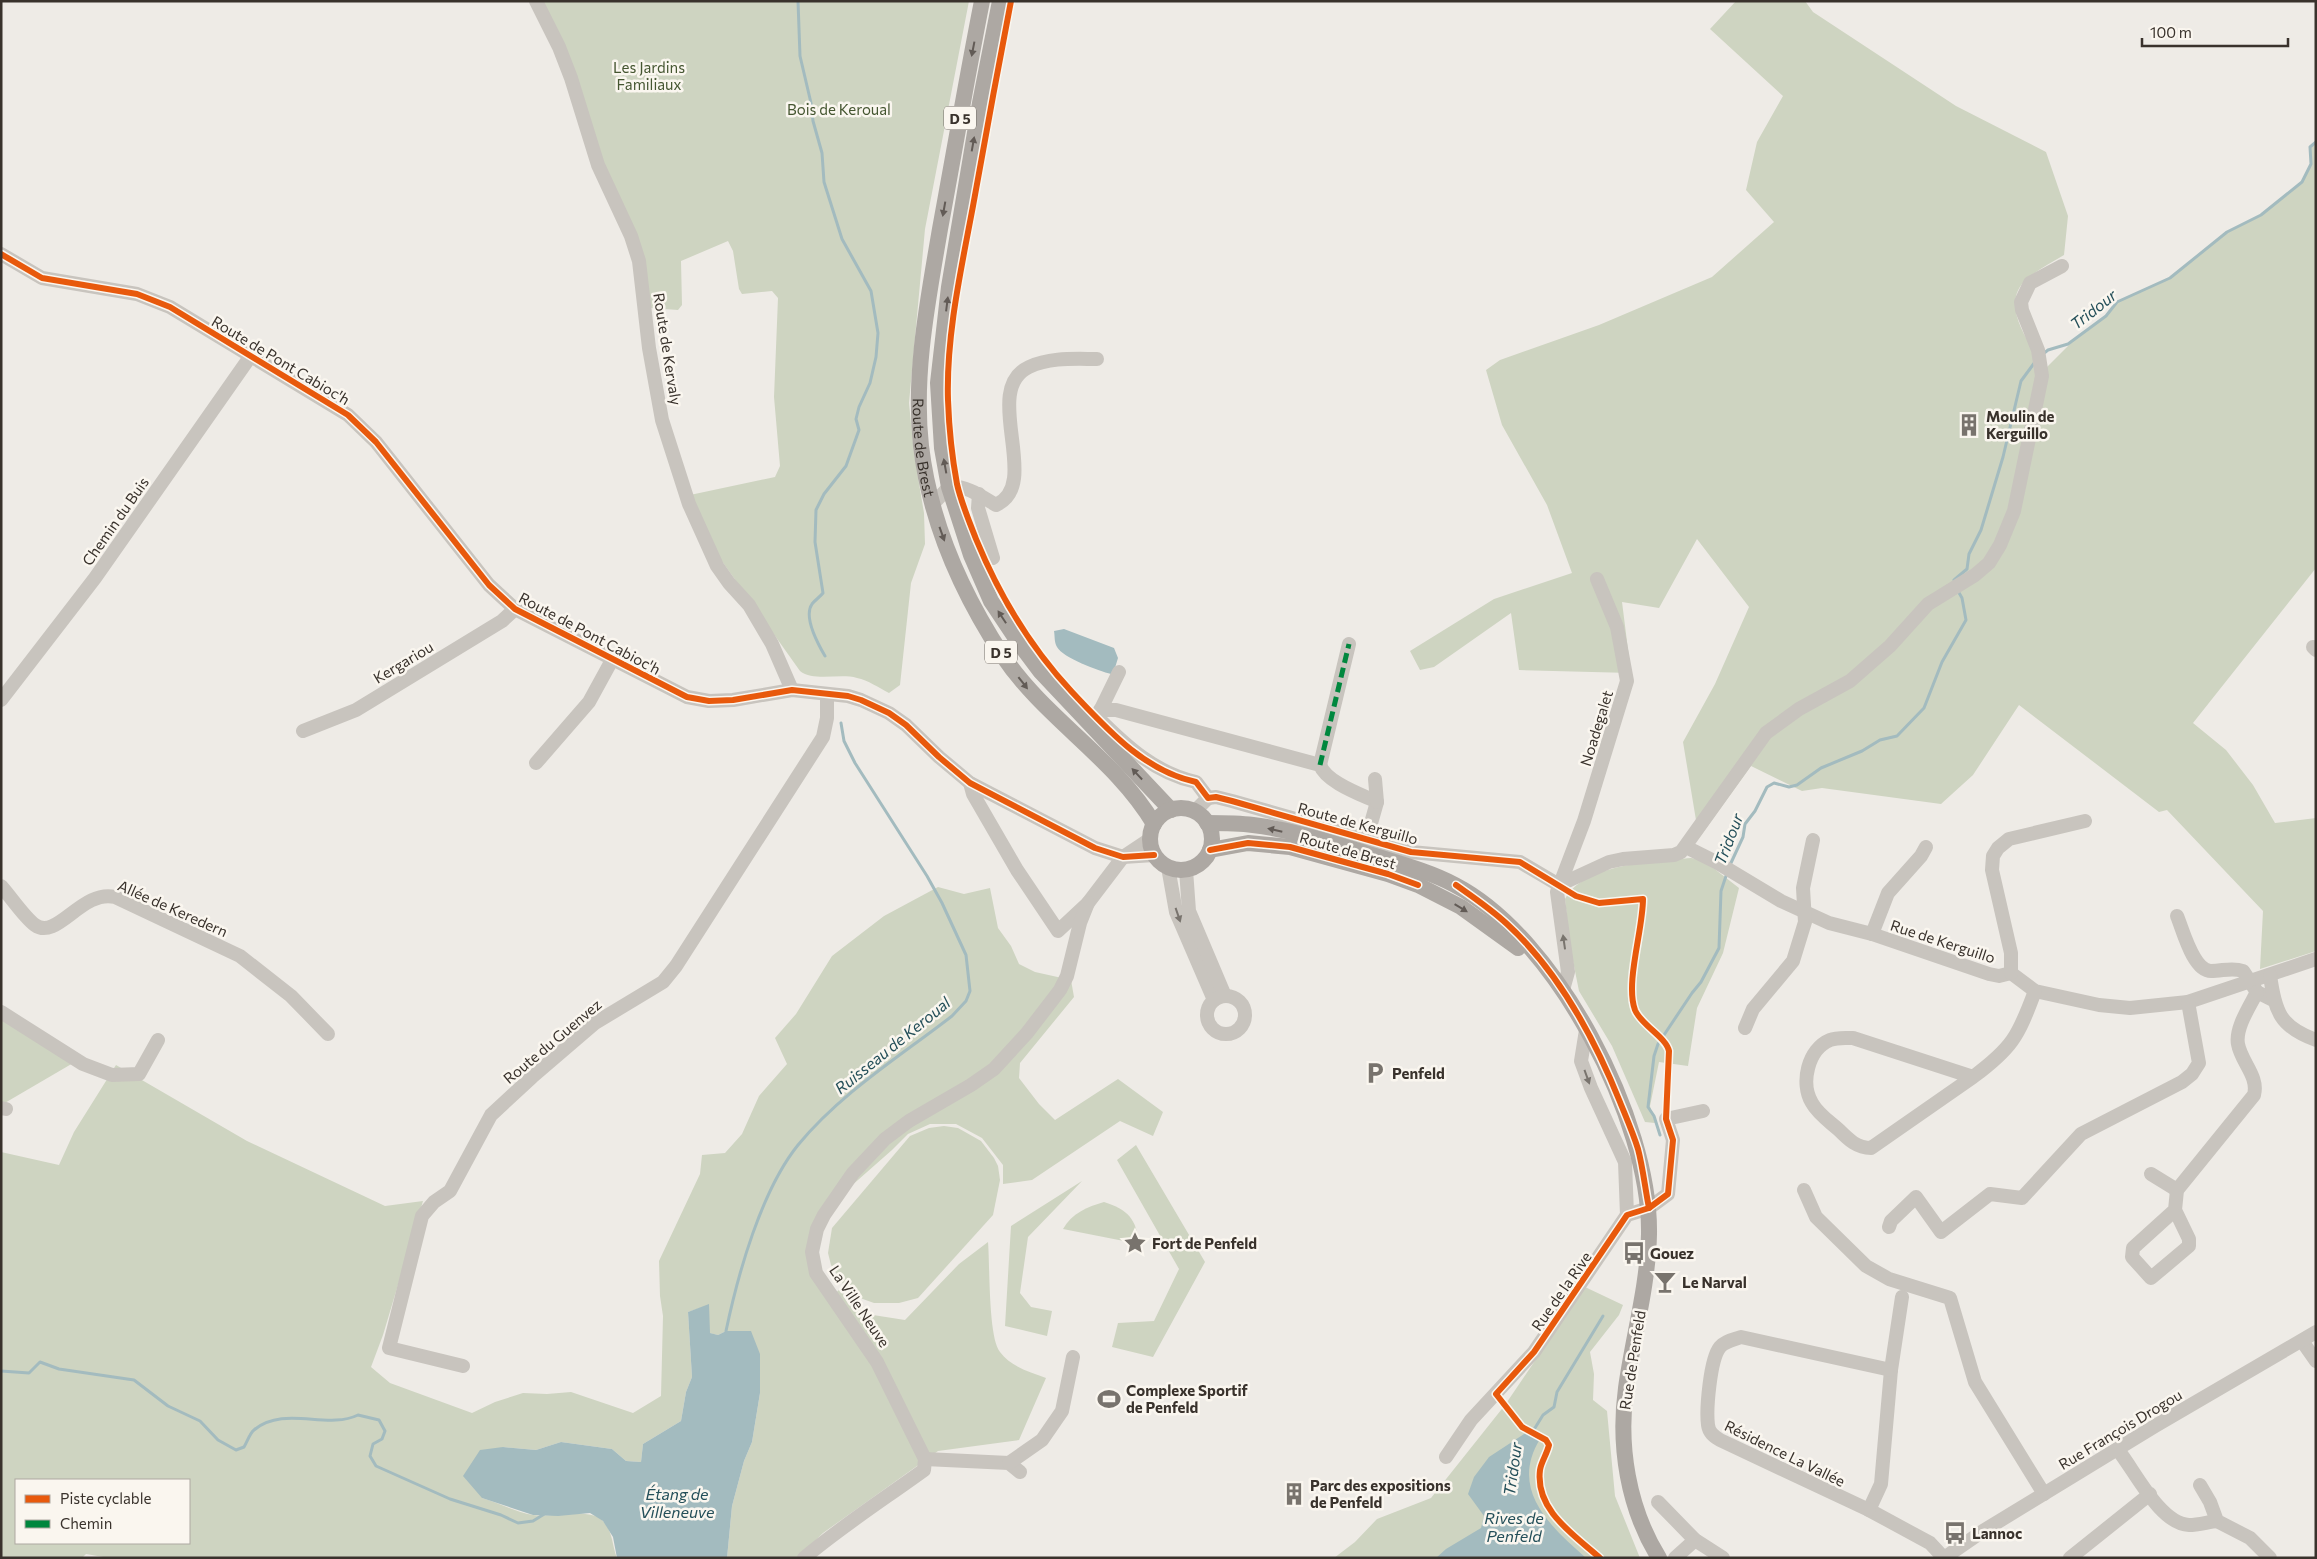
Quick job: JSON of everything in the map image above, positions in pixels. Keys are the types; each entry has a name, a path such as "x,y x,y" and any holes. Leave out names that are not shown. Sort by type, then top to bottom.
{"main road":[{"name":"Route de Brest","path":"982,1 929,294 919,383 921,446 932,505 957,574 976,613 1004,658 1028,689 1126,786 1152,832"},
{"name":"Route de Brest","path":"1000,1 980,103 949,287 938,383 942,448 949,486 971,555 991,601 1019,643 1040,671 1171,810"},
{"path":"1183,808 1195,811 1207,823 1211,831 1210,850 1205,859 1196,866 1186,870 1168,867 1154,855 1152,832 1161,816 1171,810 1183,808"},
{"name":"Route de Brest","path":"1207,823 1253,825 1327,842 1397,863 1456,885 1507,924 1534,952 1563,990 1611,1079 1635,1141 1649,1208"},
{"name":"Route de Brest","path":"1210,850 1248,843 1290,847 1403,879 1461,907 1503,936 1552,977"},
{"name":"Rue de Penfeld","path":"1649,1208 1648,1264 1626,1390 1623,1420 1625,1454 1636,1510 1649,1541 1659,1558"}],"street":[{"name":"Route de Kervaly","path":"536,1 555,38 571,78 598,165 632,236 639,261 649,348 662,420 689,504 716,566 749,605 772,644 792,690"},
{"name":"Route de Pont Cabioc'h","path":"1,254 42,278 137,294 170,308 348,415 364,429 490,585 515,610 686,697 709,701 733,700 792,690 861,700 889,713 906,725 939,757 970,783 1096,848 1123,857 1154,855"},
{"path":"1563,990 1568,972 1557,892 1559,884 1609,862 1622,859 1674,855 1686,847 1703,819 1766,733 1799,709 1850,681 1873,662 1928,604 1975,575 1992,557 2000,545 2014,511 2042,376 2038,350 2022,310 2021,302 2030,283 2062,266"},
{"name":"Chemin du Buis","path":"1,700 95,578 250,357"},
{"path":"932,505 949,486 958,486 979,494 996,505 1005,500 1010,492 1015,466 1008,392 1014,379 1028,367 1051,360 1097,358"},
{"path":"979,494 978,508 993,558"},
{"name":"Noadegalet","path":"1559,884 1584,821 1627,681 1617,627 1597,579"},
{"name":"Kergariou","path":"303,731 356,710 502,621 515,610"},
{"path":"1348,644 1320,765 1322,773 1331,779 1377,802"},
{"path":"536,763 589,702 612,660"},
{"path":"1118,672 1097,717 1125,744 1152,765 1176,777 1196,782 1208,798 1195,811"},
{"name":"Route du Guenvez","path":"463,1366 389,1348 422,1216 434,1202 450,1191 491,1115 532,1076 595,1023 662,982 676,966 823,737 827,718 827,694"},
{"path":"1100,710 1116,710 1320,765"},
{"path":"1366,841 1377,802 1375,778"},
{"path":"970,783 973,794 1017,870 1058,931 1088,903 1123,857 1152,832"},
{"name":"Route de Kerguillo","path":"1208,798 1216,797 1232,800 1366,841 1424,854 1520,862 1559,884"},
{"path":"2011,973 2011,953 1992,870 1994,856 1998,848 2009,839 2085,821"},
{"path":"1746,1028 1753,1009 1793,961 1805,922 1802,888 1812,840"},
{"name":"Rue de Kerguillo","path":"1686,847 1829,923 1872,934 1989,974 1999,976 2011,973 2035,991 2098,1005 2130,1008 2188,1002 2254,987 2270,975 2316,959"},
{"path":"1872,934 1888,893 1921,856 1926,847"},
{"path":"1168,867 1176,912 1219,998 1189,911 1186,870"},
{"name":"Allée de Keredern","path":"1,886 36,926 47,928 59,924 92,898 108,895 115,897 240,956 291,996 328,1034"},
{"name":"La Ville Neuve","path":"925,1459 877,1362 816,1273 812,1252 817,1230 824,1215 853,1173 885,1139 909,1121 971,1085 994,1068 1027,1033 1060,990 1069,968 1080,923 1088,903"},
{"path":"2177,916 2195,961 2200,967 2209,971 2234,968 2243,971 2254,987 2273,1000"},
{"path":"2270,975 2273,1000 2288,1026 2298,1034 2316,1040"},
{"path":"2175,1210 2133,1248 2132,1257 2151,1278 2189,1246 2189,1239 2175,1210 2176,1190 2254,1095 2257,1086 2237,1042 2254,987"},
{"path":"1973,1077 1853,1038 1842,1038 1830,1040 1819,1049 1810,1061 1806,1075 1806,1090 1812,1103 1819,1111 1852,1142 1861,1148 1871,1148 1881,1144 1973,1077 2000,1057 2023,1026 2035,991"},
{"path":"2245,1017 2273,1000"},
{"path":"1889,1227 1892,1221 1916,1197 1941,1232 1990,1194 2022,1198 2081,1134 2182,1082 2192,1074 2198,1064 2188,1002"},
{"path":"1,1012 83,1064 112,1076 139,1074 158,1040"},
{"path":"1586,1030 1581,1061 1625,1162 1627,1215 1649,1208 1668,1194 1673,1140 1666,1119 1703,1111"},
{"path":"2151,1174 2176,1190"},
{"path":"1804,1190 1816,1217 1866,1266 1889,1279 1950,1298 1975,1382 2044,1494"},
{"name":"Rue de la Rive","path":"1446,1457 1471,1420 1534,1352 1595,1265 1627,1215"},
{"path":"1869,1510 1881,1484 1891,1370 1902,1297"},
{"name":"Rue François Drogou","path":"1944,1558 2044,1494 2316,1332"},
{"name":"Résidence La Vallée","path":"1891,1370 1741,1337 1726,1342 1718,1349 1713,1360 1708,1406 1708,1426 1712,1434 1720,1440 1869,1510 1930,1543 1944,1558"},
{"path":"2302,1341 2316,1361"},
{"path":"804,1558 828,1537 864,1514 924,1470 925,1459 1015,1468 1042,1440 1062,1411 1073,1357"},
{"path":"2118,1450 2150,1494 2172,1519 2188,1525 2217,1521 2250,1538 2259,1551 2270,1558"},
{"path":"2200,1485 2210,1502 2217,1521"},
{"path":"2070,1558 2150,1494"},
{"path":"1658,1502 1695,1540 1723,1558"},
{"path":"1676,1558 1695,1540"}],"green space":[{"name":"Bois de Keroual","path":"541,1 969,1 925,229 909,403 914,454 924,513 925,544 911,583 900,685 889,693 861,679 812,676 800,671 714,550 690,495 775,477 780,466 774,397 778,298 772,291 742,294 739,289 733,251 728,241 681,261 682,305 678,310 651,308 605,170"},
{"path":"1736,1 1805,1 1813,12 1956,106 2046,152 2068,216 2064,255 2028,278 2019,288 2015,299 2019,324 2046,368 2079,335 2106,316 2117,302 2170,278 2227,232 2261,215 2302,182 2311,164 2310,147 2316,142 2316,568 2193,723 2226,750 2253,785 2275,823 2316,818 2316,951 2260,969 2263,911 2167,810 2159,812 2019,705 1973,775 1941,804 1822,788 1802,791 1751,766 1699,838 1683,742 1715,684 1749,607 1697,539 1659,608 1622,602 1631,673 1519,670 1511,613 1434,667 1420,670 1410,651 1494,599 1572,573 1547,505 1502,425 1486,370 1500,360 1599,325 1712,277 1774,222 1746,190 1757,142 1783,96 1710,29"},
{"path":"1691,858 1703,860 1739,888 1723,953 1697,1008 1688,1066 1659,1062 1650,1106 1655,1123 1645,1122 1612,1046 1579,991 1570,946 1565,899 1575,887 1588,878 1604,871 1640,863"},
{"path":"938,887 964,894 990,888 998,928 1011,946 1019,964 1035,972 1071,980 1074,997 1020,1063 1019,1078 1039,1104 1055,1120 1118,1079 1163,1112 1153,1136 1120,1121 1032,1180 1003,1184 1003,1165 982,1138 956,1124 930,1124 908,1134 833,1202 812,1252 832,1296 839,1290 873,1315 905,1320 959,1264 988,1242 991,1317 996,1344 1000,1352 1010,1362 1046,1378 1019,1440 938,1451 823,1533 797,1558 727,1558 732,1506 744,1461 752,1442 760,1393 726,1331 718,1335 709,1333 709,1305 688,1312 692,1377 686,1392 681,1421 643,1444 641,1462 626,1461 612,1449 561,1442 536,1450 503,1447 482,1498 533,1515 581,1514 598,1517 609,1530 617,1558 109,1558 86,1554 82,1558 1,1558 1,1152 59,1165 74,1132 116,1065 247,1141 385,1206 423,1201 383,1335 371,1367 390,1383 472,1413 495,1402 523,1393 571,1392 633,1413 661,1396 663,1316 660,1296 659,1261 700,1174 702,1155 725,1153 742,1134 759,1096 787,1064 775,1038 796,1014 832,956 884,916"},
{"path":"1,1009 80,1059 3,1104 1,1104"},
{"path":"944,1126 958,1128 981,1141 994,1158 998,1166 1000,1180 993,1215 918,1298 899,1303 874,1303 860,1298 847,1290 831,1265 828,1253 832,1228 910,1136 929,1128"},
{"path":"1136,1145 1205,1262 1153,1357 1112,1347 1118,1323 1154,1321 1179,1269 1117,1160"},
{"path":"1082,1181 1028,1237 1020,1293 1031,1307 1052,1311 1047,1336 1005,1326 1011,1226"},
{"path":"1104,1202 1119,1208 1129,1216 1136,1228 1139,1244 1063,1229 1080,1211"},
{"name":"Rives de Penfeld","path":"1585,1287 1623,1305 1619,1315 1590,1352 1594,1374 1593,1400 1607,1411 1615,1496 1640,1558 1334,1558 1355,1542 1377,1519 1431,1498 1505,1405"}],"water":[{"path":"1064,629 1114,648 1118,658 1114,671 1111,674 1082,664 1061,651 1056,645 1054,631"},
{"name":"Étang de Villeneuve","path":"709,1304 710,1333 718,1335 726,1331 751,1331 760,1354 760,1393 752,1442 744,1461 732,1506 727,1558 617,1558 613,1537 603,1521 590,1513 558,1516 533,1515 482,1498 463,1476 480,1450 503,1447 536,1450 561,1442 612,1449 626,1461 641,1462 643,1444 681,1421 686,1392 692,1377 688,1312"},
{"name":"Rives de Penfeld","path":"1527,1432 1540,1439 1532,1457 1529,1475 1531,1491 1538,1506 1559,1533 1586,1558 1436,1558 1446,1549 1481,1528 1484,1516 1468,1494 1474,1477 1489,1457"}],"waterway":[{"name":"Ruisseau de Keroual","path":"798,1 800,56 811,103 813,121 822,153 824,182 842,239 871,291 878,333 876,357 870,383 859,407 856,419 859,430 846,466 824,494 816,510 815,542 823,593 812,604 809,616 812,630 825,656"},
{"name":"Tridour","path":"2043,354 2048,350 2068,344 2106,316 2117,302 2170,278 2227,232 2261,215 2302,182 2311,164 2310,147 2316,142"},
{"name":"Tridour","path":"1954,580 1967,569 1969,554 1981,530 2003,457 2021,381 2035,362"},
{"name":"Tridour","path":"1730,865 1743,837 1745,824 1755,811 1767,787 1774,783 1789,787 1797,785 1821,768 1862,751 1880,740 1897,736 1924,708 1942,662 1966,620 1962,598 1958,591"},
{"name":"Ruisseau de Keroual","path":"726,1331 744,1259 762,1209 773,1185 798,1145 815,1126 852,1092 952,1016 966,1001 970,991 966,955 942,903 927,876 855,763 844,741 841,723"},
{"name":"Tridour","path":"1660,1135 1654,1116 1648,1107 1654,1056 1658,1044 1701,982 1719,948 1721,891 1727,873"},
{"name":"Tridour","path":"1530,1436 1543,1415 1554,1407 1557,1392 1603,1316"},
{"path":"1,1371 29,1373 40,1362 59,1369 134,1380 168,1406 200,1421 218,1440 236,1450 244,1447 254,1430 266,1423 279,1419 333,1420 346,1419 358,1415 379,1420 385,1431 382,1439 373,1444 370,1456 376,1466 450,1499 501,1515 518,1523 533,1521 546,1513"}],"marked path":[{"path":"1320,765 1349,644"}],"cycle path":[{"path":"1011,1 955,303 949,352 948,400 954,463 963,505 985,560 1005,600 1029,639 1057,675 1113,734 1143,758 1160,768 1196,782 1208,798 1216,797 1232,801 1411,852 1520,862 1576,896 1599,903 1643,899 1633,971 1632,999 1635,1010 1642,1021 1663,1041 1669,1051 1666,1119 1673,1140 1668,1194 1649,1208 1627,1215 1534,1352 1496,1394 1522,1427 1546,1440 1549,1445 1540,1470 1540,1484 1543,1497 1558,1520 1600,1558"},
{"path":"1,254 42,278 137,294 170,307 348,415 376,442 489,585 515,609 687,697 709,701 733,700 792,690 848,696 861,700 889,713 906,725 939,757 970,783 1095,848 1123,857 1154,855"},
{"path":"1210,850 1248,843 1290,847 1388,874 1418,885"},
{"path":"1456,885 1495,913 1526,943 1559,984 1587,1030 1632,1131 1640,1156 1649,1208"}],"place":[{"name":"Moulin de Kerguillo","path":"1969,425"},
{"name":"Penfeld","path":"1375,1073"},
{"name":"Fort de Penfeld","path":"1135,1243"},
{"name":"Gouez","path":"1634,1253"},
{"name":"Le Narval","path":"1665,1282"},
{"name":"Complexe Sportif de Penfeld","path":"1109,1399"},
{"name":"Parc des expositions de Penfeld","path":"1294,1494"},
{"name":"Lannoc","path":"1955,1533"}],"park label":[{"name":"Les Jardins Familiaux","path":"649,76"}]}
